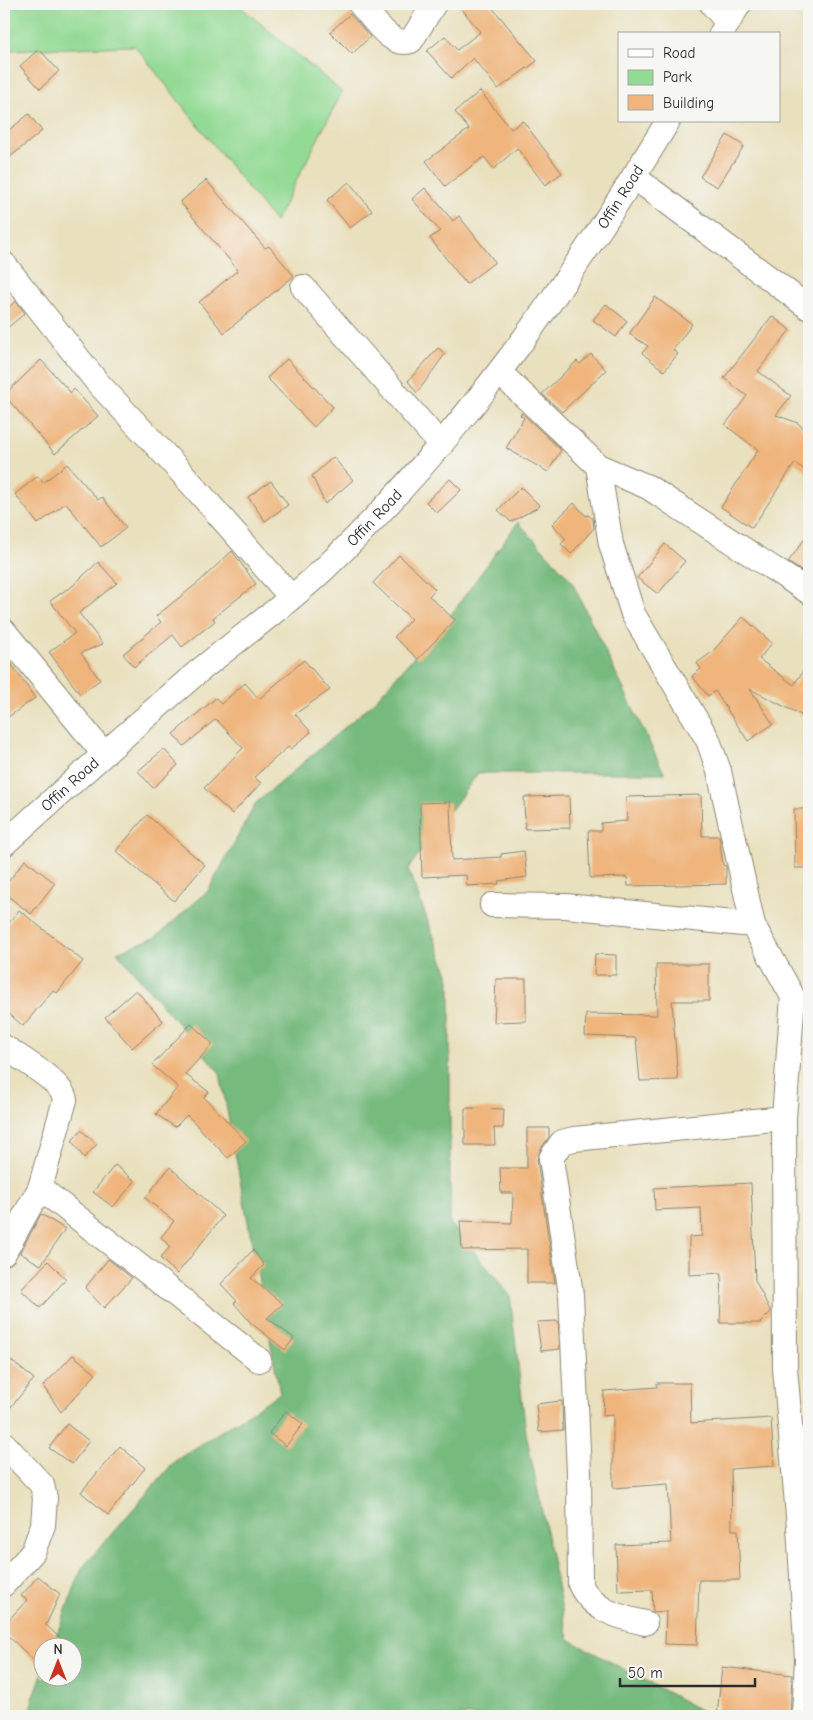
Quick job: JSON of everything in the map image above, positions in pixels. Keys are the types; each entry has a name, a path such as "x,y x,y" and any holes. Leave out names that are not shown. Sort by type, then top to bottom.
{"street":[{"path":"360,4 394,41 403,44 411,41 434,4"},
{"path":"712,4 729,20"},
{"name":"Offin Road","path":"4,844 104,754 329,564 441,445 500,373 549,307 634,177 667,122"},
{"path":"634,177 809,308"},
{"path":"4,264 97,382 135,426 182,472 291,597"},
{"path":"303,287 441,445"},
{"path":"500,373 598,466 648,487 809,592"},
{"path":"598,466 611,544 633,614 708,740 719,771 752,924 801,998 784,1118 785,1368 799,1527 806,1659 804,1716"},
{"path":"4,630 104,754"},
{"path":"492,905 566,906 752,924"},
{"path":"4,1047 57,1085 65,1093 66,1100 40,1188 4,1253"},
{"path":"645,1623 618,1617 598,1606 586,1597 580,1584 579,1472 571,1295 551,1158 562,1142 574,1138 784,1118"},
{"path":"40,1188 259,1360"},
{"path":"4,1444 42,1485 45,1498 43,1525 32,1552 4,1584"}],"green space":[{"path":"4,4 237,4 342,92 275,222 135,46 4,50"},
{"path":"518,522 571,580 664,773 478,773 408,869 450,979 450,1223 510,1295 526,1433 568,1639 711,1716 27,1716 37,1688 82,1688 82,1638 55,1638 82,1568 175,1461 280,1393 220,1073 117,952 156,937 208,891 256,803 372,704 450,616"}],"building":[{"path":"458,4 489,4 537,61 498,89 473,58 451,78 427,51 445,36 457,50 480,32"},
{"path":"350,14 370,37 352,54 330,32"},
{"path":"39,49 59,71 40,89 20,66"},
{"path":"480,91 511,129 523,121 562,173 545,185 517,148 494,169 484,157 445,186 426,161 469,129 455,112"},
{"path":"29,114 42,131 4,162 4,134"},
{"path":"727,135 744,146 717,187 700,177"},
{"path":"206,180 265,248 269,246 294,276 224,333 199,302 238,270 180,202"},
{"path":"349,182 372,211 350,228 327,200"},
{"path":"425,188 453,221 459,216 495,262 466,284 430,238 440,231 412,199"},
{"path":"655,297 692,324 673,350 678,354 664,371 642,353 648,346 629,334"},
{"path":"16,301 25,313 4,331 4,311"},
{"path":"606,304 627,321 616,337 593,320"},
{"path":"772,316 790,330 758,371 791,396 776,415 798,423 809,435 809,473 795,463 752,528 721,507 758,450 725,425 747,396 724,378"},
{"path":"438,348 445,354 417,393 408,381"},
{"path":"591,354 606,370 562,412 542,394 577,361 580,364"},
{"path":"287,359 333,407 314,427 267,378"},
{"path":"41,360 71,393 74,389 98,416 55,454 4,395"},
{"path":"522,413 561,450 548,472 506,448 524,418 520,415"},
{"path":"333,457 353,480 325,504 312,476"},
{"path":"67,464 98,500 102,497 126,528 101,547 66,503 38,524 15,494 38,476 43,483"},
{"path":"450,479 461,490 437,513 426,502"},
{"path":"271,481 288,505 265,521 248,497"},
{"path":"521,487 540,506 511,522 498,510"},
{"path":"574,503 586,516 588,515 593,519 594,528 571,554 561,544 566,539 552,524"},
{"path":"809,533 809,561 801,571 788,562"},
{"path":"665,544 685,561 658,594 637,578"},
{"path":"232,551 256,584 213,618 215,621 182,647 173,635 134,667 123,654 161,622 156,616 199,582"},
{"path":"399,555 435,589 429,596 455,620 418,659 394,637 411,619 373,583"},
{"path":"98,562 117,583 79,613 103,644 81,653 100,680 80,694 49,652 75,633 50,601 68,590"},
{"path":"743,617 772,643 759,659 794,685 809,662 809,719 750,689 773,724 748,741 715,691 708,696 692,676 701,669 697,663 712,652"},
{"path":"4,653 35,698 4,720"},
{"path":"304,660 330,690 295,714 311,732 291,749 288,747 254,777 261,783 232,814 204,788 243,748 216,719 184,746 173,734 216,698 221,704 245,683 259,699"},
{"path":"164,749 178,765 153,788 138,771"},
{"path":"701,795 702,836 719,836 723,865 726,866 726,884 628,886 627,877 590,878 588,831 601,831 601,823 627,821 626,797"},
{"path":"569,796 570,828 525,829 524,797"},
{"path":"450,802 452,860 501,857 501,854 524,851 527,877 498,881 499,884 467,886 466,875 422,877 420,803"},
{"path":"794,809 809,809 809,868 795,868"},
{"path":"147,815 205,865 174,901 116,851"},
{"path":"25,860 55,883 31,914 4,893 4,887"},
{"path":"19,910 83,961 57,993 53,990 23,1026 4,1009 4,929"},
{"path":"595,954 616,955 616,975 594,975"},
{"path":"656,964 709,964 709,1001 672,1001 678,1080 640,1081 636,1038 585,1036 586,1014 657,1015"},
{"path":"496,979 526,979 526,1021 494,1022"},
{"path":"136,990 163,1021 132,1048 105,1017"},
{"path":"191,1024 213,1044 185,1074 209,1092 204,1097 246,1141 228,1158 187,1115 175,1127 156,1114 178,1087 152,1065"},
{"path":"465,1108 504,1109 503,1128 494,1128 495,1145 465,1145"},
{"path":"527,1128 549,1128 549,1137 540,1150 537,1160 555,1283 527,1283 527,1249 462,1250 460,1221 512,1223 513,1193 501,1193 500,1168 527,1168"},
{"path":"81,1130 97,1144 84,1158 72,1141"},
{"path":"115,1165 135,1181 113,1207 93,1192"},
{"path":"170,1167 223,1216 177,1274 160,1258 170,1247 161,1237 174,1221 145,1198"},
{"path":"751,1183 755,1280 771,1312 760,1323 720,1323 722,1273 689,1275 689,1237 702,1236 701,1208 655,1210 654,1188"},
{"path":"41,1214 65,1229 41,1265 20,1253"},
{"path":"253,1250 264,1265 251,1278 283,1304 267,1318 294,1338 285,1350 251,1323 234,1303 237,1301 221,1284"},
{"path":"108,1259 132,1278 104,1308 85,1288"},
{"path":"48,1261 66,1279 40,1308 21,1290"},
{"path":"558,1321 560,1349 541,1351 537,1322"},
{"path":"4,1355 34,1379 4,1415"},
{"path":"73,1355 96,1374 61,1412 43,1386"},
{"path":"657,1383 690,1383 691,1423 771,1418 774,1466 731,1469 732,1530 738,1530 740,1580 699,1580 697,1645 665,1644 666,1611 653,1612 652,1590 618,1591 616,1545 671,1543 668,1484 613,1488 613,1415 603,1416 604,1391 657,1387"},
{"path":"562,1401 563,1430 539,1432 536,1404"},
{"path":"286,1411 303,1424 286,1446 269,1433"},
{"path":"67,1424 89,1441 72,1464 49,1448"},
{"path":"120,1446 145,1468 108,1515 81,1492"},
{"path":"38,1576 60,1594 46,1625 60,1638 32,1638 32,1659 4,1632 4,1625 27,1600 21,1596"},
{"path":"722,1667 792,1675 790,1716 717,1716"}]}
